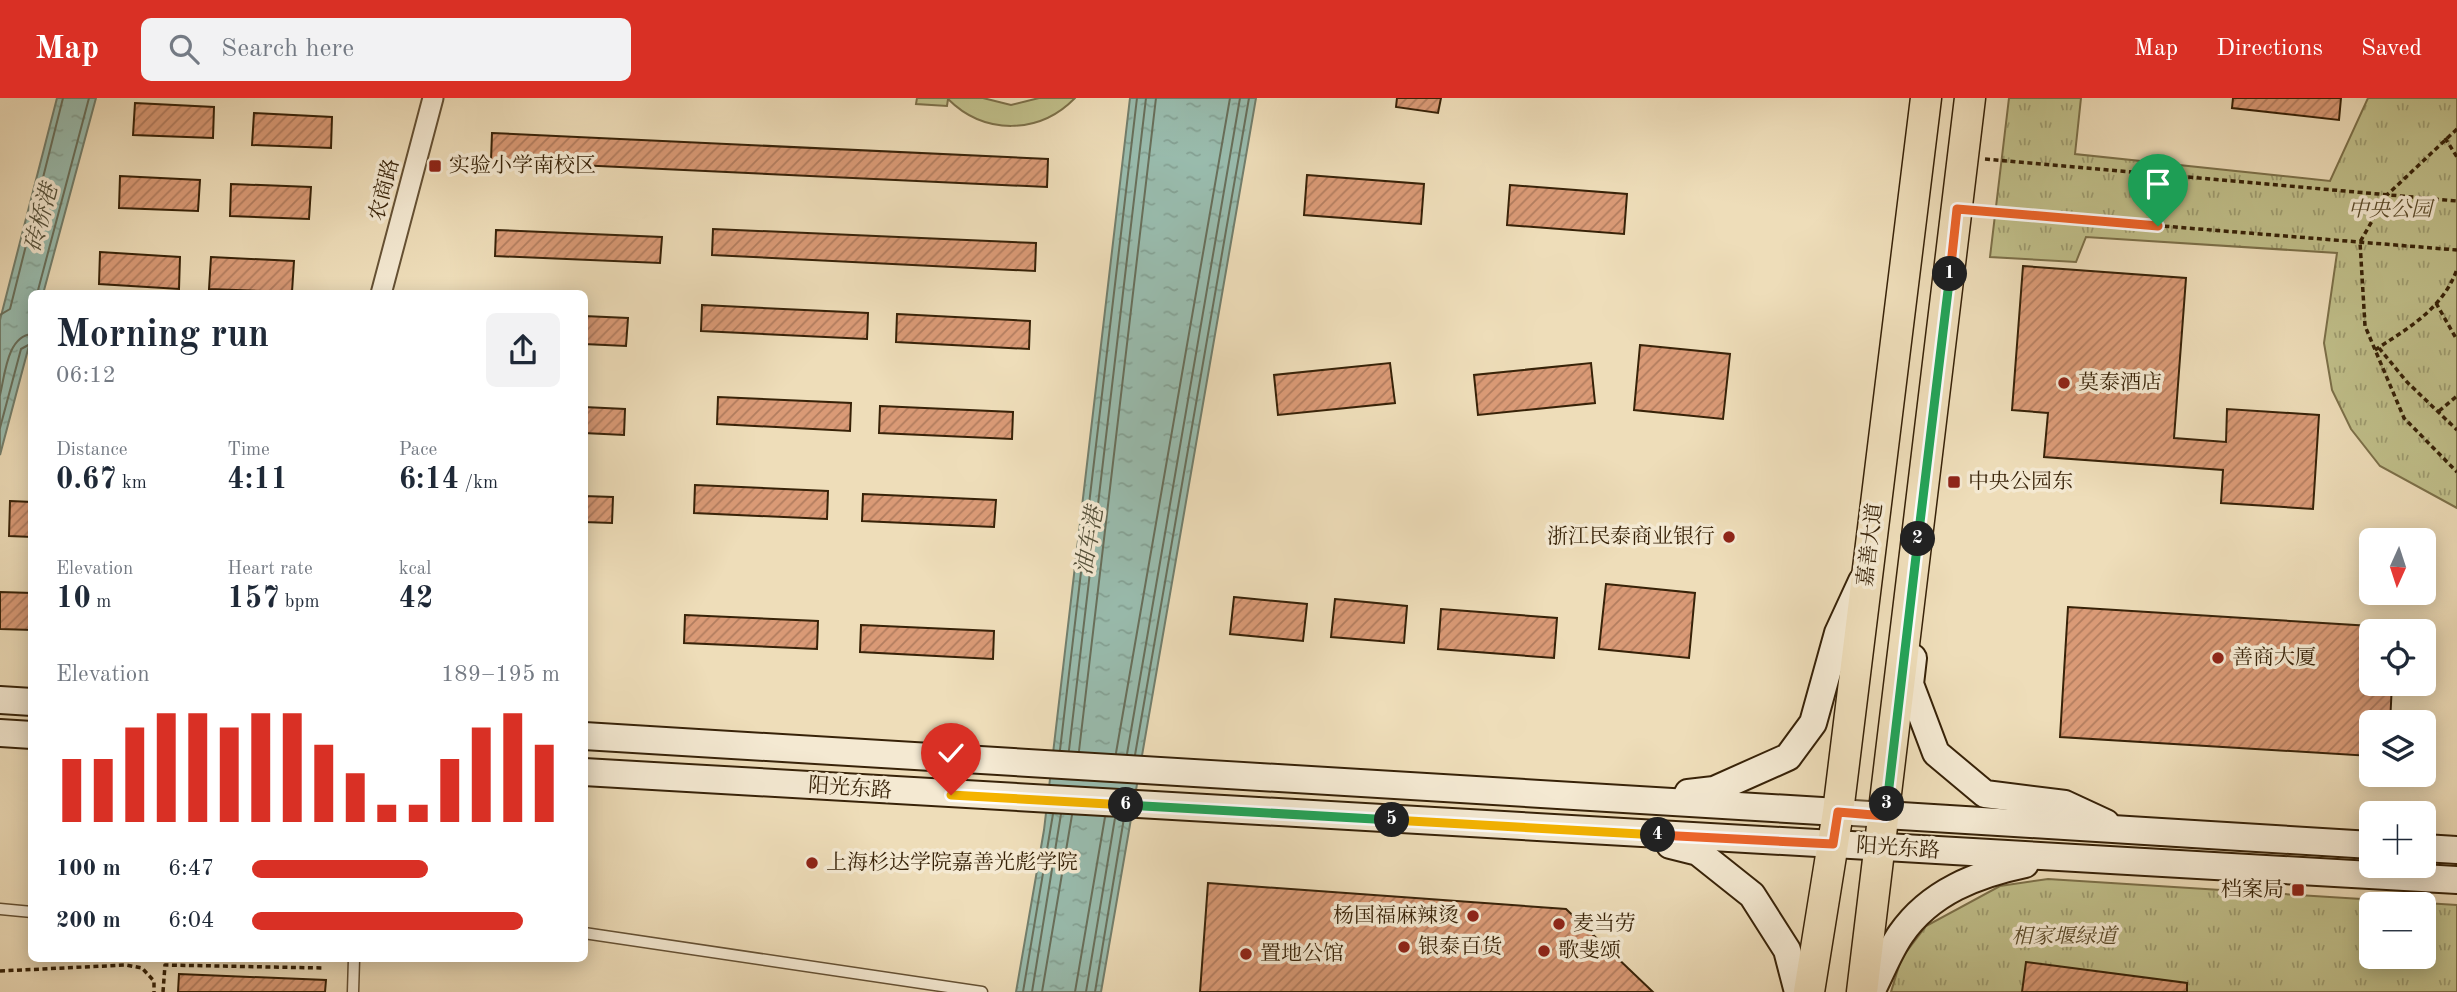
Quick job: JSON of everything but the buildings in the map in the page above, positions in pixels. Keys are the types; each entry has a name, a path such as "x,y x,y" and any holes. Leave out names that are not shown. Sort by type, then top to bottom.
{"main road":[{"name":"嘉善大道","path":"1809,992 1838,812 1926,98"},
{"path":"1862,992 1909,621 1970,98"},
{"path":"1632,800 1714,790 1788,757 1814,723 1838,633 1868,570"},
{"path":"1909,621 1916,637 1910,684 1936,753 1985,794 2065,804 2120,830"},
{"path":"0,700 28,702"},
{"path":"0,733 28,735"},
{"name":"阳光东路","path":"588,736 1838,812"},
{"name":"阳光东路","path":"588,772 1833,844 1880,849 2457,880"},
{"name":"阳光东路","path":"1885,816 2359,844"},
{"path":"1628,833 1698,852 1752,895 1787,950 1798,992"},
{"path":"2436,849 2457,850"},
{"path":"1871,992 1902,933 1946,890 2001,869 2054,858"}],"street":[{"name":"农商路","path":"382,290 433,98"},
{"name":"阳光东路","path":"1838,812 1885,816"}],"lane":[{"path":"0,909 28,912"},
{"path":"588,934 982,992"},
{"path":"353,992 354,962"}],"path":[{"path":"2457,128 2387,195 2360,242 2365,327 2377,349 2404,418 2457,472"},
{"path":"2445,138 2457,157"},
{"path":"1963,157 2457,201"},
{"path":"1957,209 2457,250"},
{"path":"2377,349 2423,320 2453,280 2457,269"},
{"path":"2436,303 2457,340"},
{"path":"2377,349 2457,430"},
{"path":"2439,411 2457,396"},
{"path":"0,971 126,965 142,968 154,981 154,992"},
{"path":"163,992 165,965 324,968"}],"green space":[{"path":"917,98 983,98 1011,105 1039,98 1075,98 1045,119 1012,126 978,119 962,111 948,99 947,106 916,104"},
{"name":"中央公园","path":"2009,98 2081,98 2075,154 2330,181 2368,98 2457,98 2457,508 2380,466 2351,429 2332,390 2324,343 2337,253 2086,237 2076,262 1990,257"},
{"name":"相家堰绿道","path":"2048,879 2359,899 2359,969 2436,969 2436,904 2457,905 2457,992 1891,992 1901,959 1926,926 2000,886"}],"water":[{"name":"砖桥港","path":"57,98 96,98 44,290 28,290 28,349 0,455 0,320"},
{"name":"油车港","path":"1130,98 1256,98 1101,992 1016,992 1044,830"}],"place":[{"name":"实验小学南校区","path":"435,166"},
{"name":"莫泰酒店","path":"2064,383"},
{"name":"中央公园东","path":"1954,482"},
{"name":"浙江民泰商业银行","path":"1729,537"},
{"name":"善商大厦","path":"2218,658"},
{"name":"上海杉达学院嘉善光彪学院","path":"812,863"},
{"name":"档案局","path":"2298,890"},
{"name":"杨国福麻辣烫","path":"1473,916"},
{"name":"麦当劳","path":"1559,924"},
{"name":"银泰百货","path":"1404,947"},
{"name":"歌斐颂","path":"1544,951"},
{"name":"置地公馆","path":"1246,954"}],"route":[{"path":"951,795 1833,844 1838,812 1885,816 1957,209 2158,226"}]}
